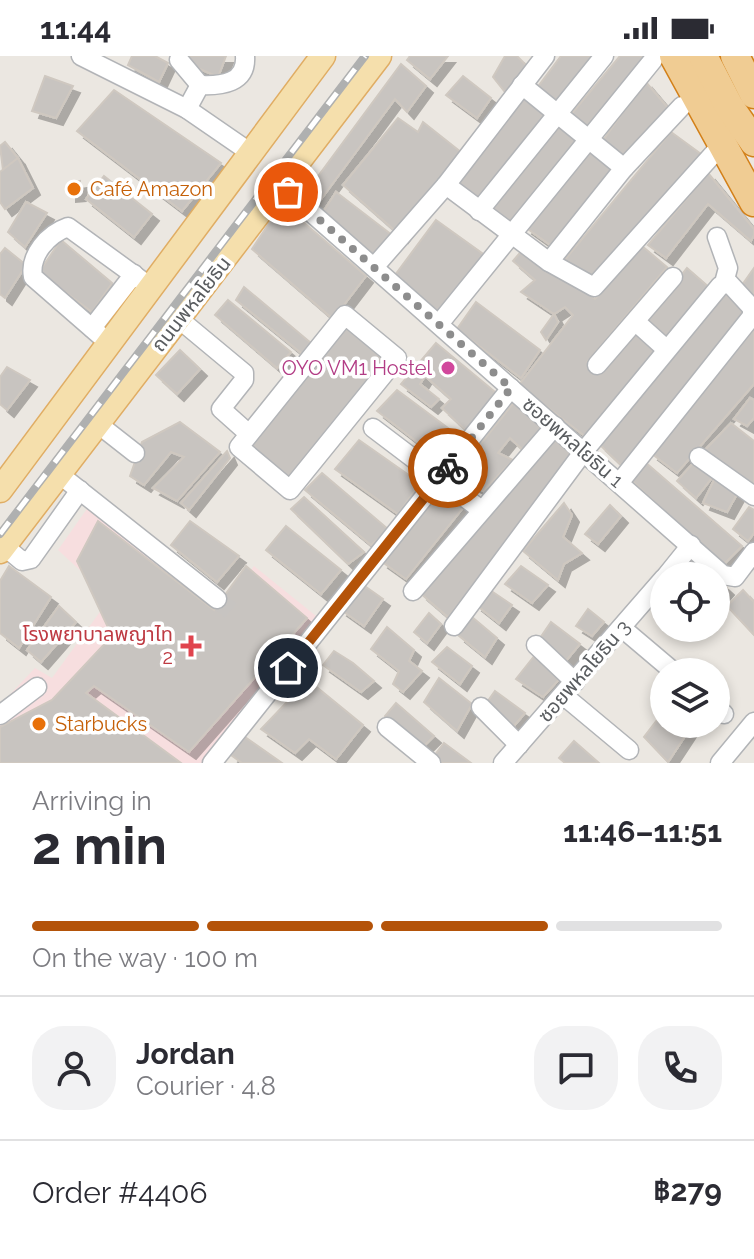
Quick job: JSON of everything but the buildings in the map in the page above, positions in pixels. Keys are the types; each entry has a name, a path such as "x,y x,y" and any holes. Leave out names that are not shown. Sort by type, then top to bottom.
{"highway":[{"path":"735,56 754,94"},
{"path":"680,58 729,106 754,142"},
{"path":"680,58 754,202"}],"main road":[{"name":"ถนนพหลโยธิน","path":"0,490 101,336 127,322 143,281 251,153 323,56"},
{"name":"ถนนพหลโยธิน","path":"2,548 379,56"},
{"path":"127,322 157,348"}],"street":[{"path":"81,56 187,109 251,153"},
{"path":"179,60 200,85 223,86 235,81 245,68 245,56"},
{"path":"375,266 446,185 545,56"},
{"path":"479,211 604,56"},
{"path":"439,324 587,137 680,58 754,176"},
{"path":"187,109 200,85"},
{"path":"522,85 624,168"},
{"path":"549,262 624,168 682,106"},
{"path":"446,185 549,262 594,287 715,152"},
{"name":"ซอยพหลโยธิน 1","path":"280,185 729,578 735,577 754,552"},
{"path":"68,227 143,281 101,336 33,277 31,265 35,254 59,230 68,227"},
{"path":"454,626 584,451 724,283 728,268 717,237"},
{"path":"597,365 673,277"},
{"path":"620,482 752,316 752,308 724,283"},
{"path":"345,315 397,358 290,490 239,447 249,434 345,315"},
{"path":"179,319 244,373 244,380 221,409 249,434"},
{"path":"636,322 666,349"},
{"path":"212,763 511,388"},
{"path":"98,424 135,453"},
{"path":"413,591 480,509 555,426"},
{"path":"373,428 480,509"},
{"path":"699,457 754,496"},
{"path":"59,474 217,599"},
{"path":"2,548 22,561 31,559 80,490"},
{"name":"ซอยพหลโยธิน 3","path":"677,562 691,545"},
{"name":"ซอยพหลโยธิน 3","path":"503,763 650,595"},
{"path":"622,628 657,658"},
{"path":"536,645 569,689 629,750"},
{"path":"0,715 37,687"},
{"path":"481,707 519,745"},
{"path":"387,727 431,763"},
{"path":"720,763 752,729"}],"shaded area":[{"name":"โรงพยาบาลพญาไท 2","path":"91,503 221,609 254,566 326,624 210,763 0,763 0,705 35,668 52,678 110,598 58,550"}],"tunnel":[{"path":"217,599 236,615"}],"railway":[{"path":"0,534 365,56"}],"way so far":[{"path":"288,192 511,388 448,468"}],"place":[{"name":"Café Amazon","path":"74,189"},
{"name":"OYO VM1 Hostel","path":"448,368"},
{"name":"โรงพยาบาลพญาไท 2","path":"191,646"},
{"name":"Starbucks","path":"39,724"}],"route":[{"path":"288,668 448,468"}]}
